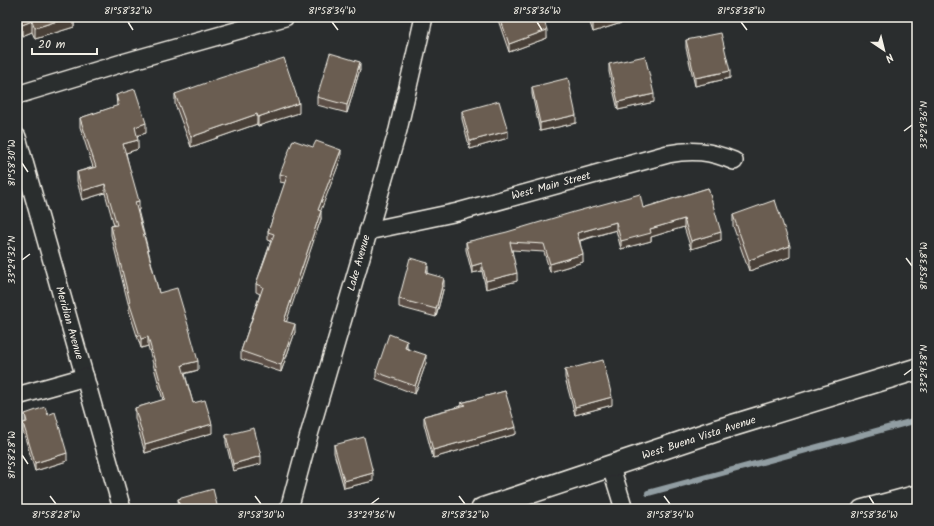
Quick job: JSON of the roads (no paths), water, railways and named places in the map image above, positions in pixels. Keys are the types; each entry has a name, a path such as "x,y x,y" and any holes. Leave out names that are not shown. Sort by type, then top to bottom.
{"street":[{"path":"17,96 119,64 286,17"},
{"name":"Lake Avenue","path":"290,509 308,435 398,130 424,17"},
{"name":"Meridian Avenue","path":"17,137 122,509"},
{"name":"West Main Street","path":"368,231 458,212 678,152 700,151 734,161"},
{"name":"West Buena Vista Avenue","path":"482,509 718,430 917,369"},
{"path":"17,396 85,378"},
{"path":"611,467 624,509"},
{"path":"861,509 917,494"}],"waterway":[{"path":"648,493 917,420"}]}
